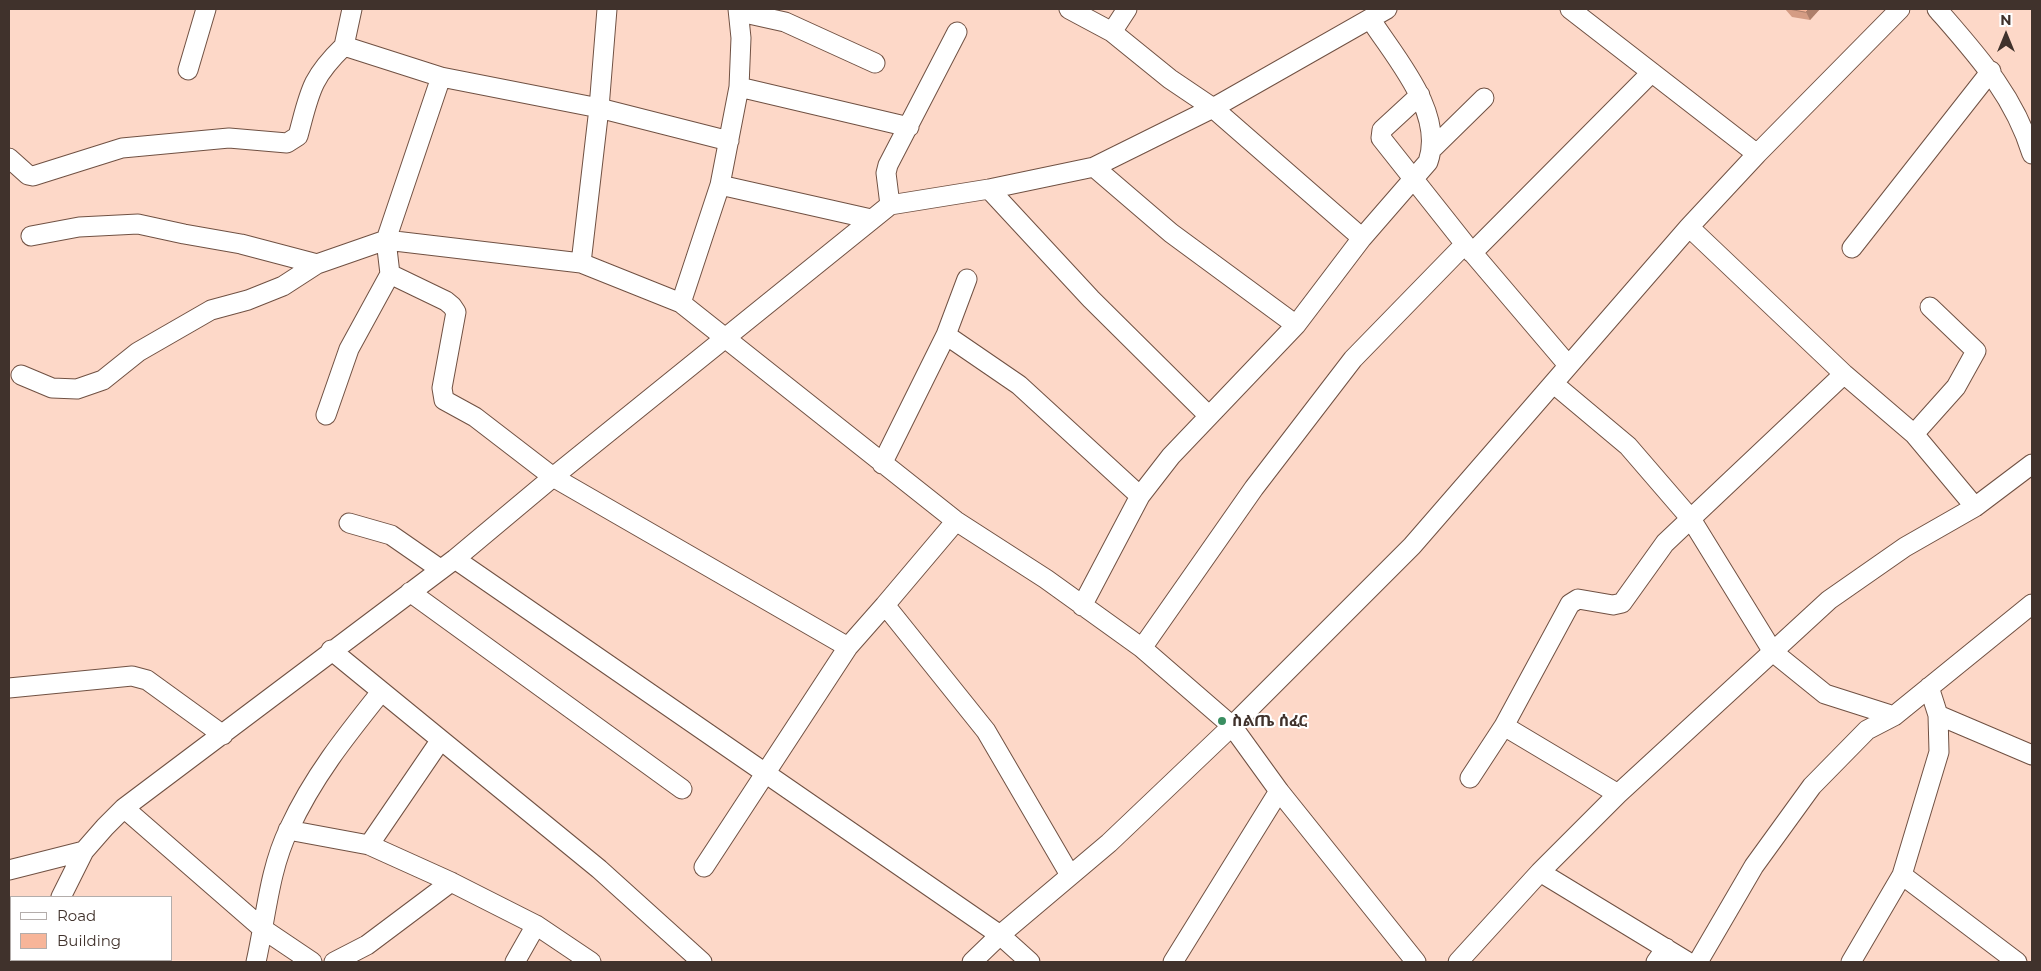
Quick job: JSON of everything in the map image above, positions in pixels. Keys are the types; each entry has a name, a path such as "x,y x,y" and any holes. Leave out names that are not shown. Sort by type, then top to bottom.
{"street":[{"path":"188,70 206,9"},
{"path":"9,158 28,175 33,176 122,148 229,138 287,143 298,136 312,84 318,73 344,46 352,9"},
{"path":"581,263 599,108 607,9"},
{"path":"1069,9 1112,32 1170,79 1213,108 1362,238"},
{"path":"1112,32 1127,9"},
{"path":"62,896 84,851 124,808 223,735 331,650 448,564 890,205 988,189 1094,167 1213,108 1286,64 1371,20 1387,9"},
{"path":"1570,9 1757,154"},
{"path":"972,962 1000,935 1109,843 1232,726 1412,546 1689,227 1757,154 1900,9"},
{"path":"1937,9 1991,71 2018,116 2032,153"},
{"path":"681,303 720,185 729,140 739,87 739,10 785,22 875,63"},
{"path":"1082,606 1140,496 1171,456 1296,324 1362,238 1412,178 1428,162 1432,149 1428,114 1420,96 1371,20"},
{"path":"890,205 888,164 957,32"},
{"path":"344,46 441,76 599,108 729,140"},
{"path":"1852,248 1991,71"},
{"path":"1142,648 1254,488 1352,359 1651,73"},
{"path":"326,415 349,349 390,274 386,240 441,76"},
{"path":"739,87 909,127"},
{"path":"1420,96 1381,133 1381,138 1469,248 1568,365"},
{"path":"1432,149 1484,98"},
{"path":"1094,167 1171,233 1296,324"},
{"path":"720,185 871,219"},
{"path":"988,189 1091,300 1209,416"},
{"path":"30,236 79,227 138,224 241,244 317,264"},
{"path":"1689,227 1844,374 1914,434 1975,507"},
{"path":"21,375 52,388 77,389 103,380 138,352 211,310 248,300 283,286 317,264 386,240 581,263 681,303 956,521 1046,579 1142,648 1232,726 1279,790 1416,962"},
{"path":"390,274 446,301 456,312 442,388 444,400 475,416 553,477 848,647"},
{"path":"882,464 946,335 967,279"},
{"path":"1914,434 1956,387 1976,351 1930,307"},
{"path":"946,335 1019,385 1140,496"},
{"path":"1470,778 1504,726 1570,604 1578,599 1613,605 1622,603 1665,543 1844,374"},
{"path":"1554,384 1628,446 1691,519 1773,652 1825,694 1894,716"},
{"path":"1458,962 1540,872 1618,794 1829,600 1905,547 1975,507 2032,464"},
{"path":"704,867 848,647 956,521"},
{"path":"349,523 391,535 448,564 767,772 1000,935 1030,962"},
{"path":"410,592 682,790"},
{"path":"1698,962 1754,866 1812,786 1867,730 1894,716 2032,604"},
{"path":"885,606 986,732 1070,875"},
{"path":"331,650 599,869 702,962"},
{"path":"9,688 132,676 147,680 223,735"},
{"path":"1851,962 1902,875 1939,752 1938,715 1929,687"},
{"path":"256,962 264,929 269,892 288,830 328,758 381,692"},
{"path":"1938,715 2032,755"},
{"path":"1504,726 1618,794"},
{"path":"368,845 440,741"},
{"path":"1172,962 1279,790"},
{"path":"124,808 264,929 312,962"},
{"path":"288,830 368,845 451,882 536,926 591,962"},
{"path":"9,870 84,851"},
{"path":"1540,872 1661,955 1688,962"},
{"path":"1902,875 2017,962"},
{"path":"334,962 367,946 451,882"},
{"path":"515,962 536,926"}],"building":[{"path":"1789,9 1809,9 1806,12"}],"place":[{"name":"ስልጤ ሰፈር","path":"1222,721"}]}
